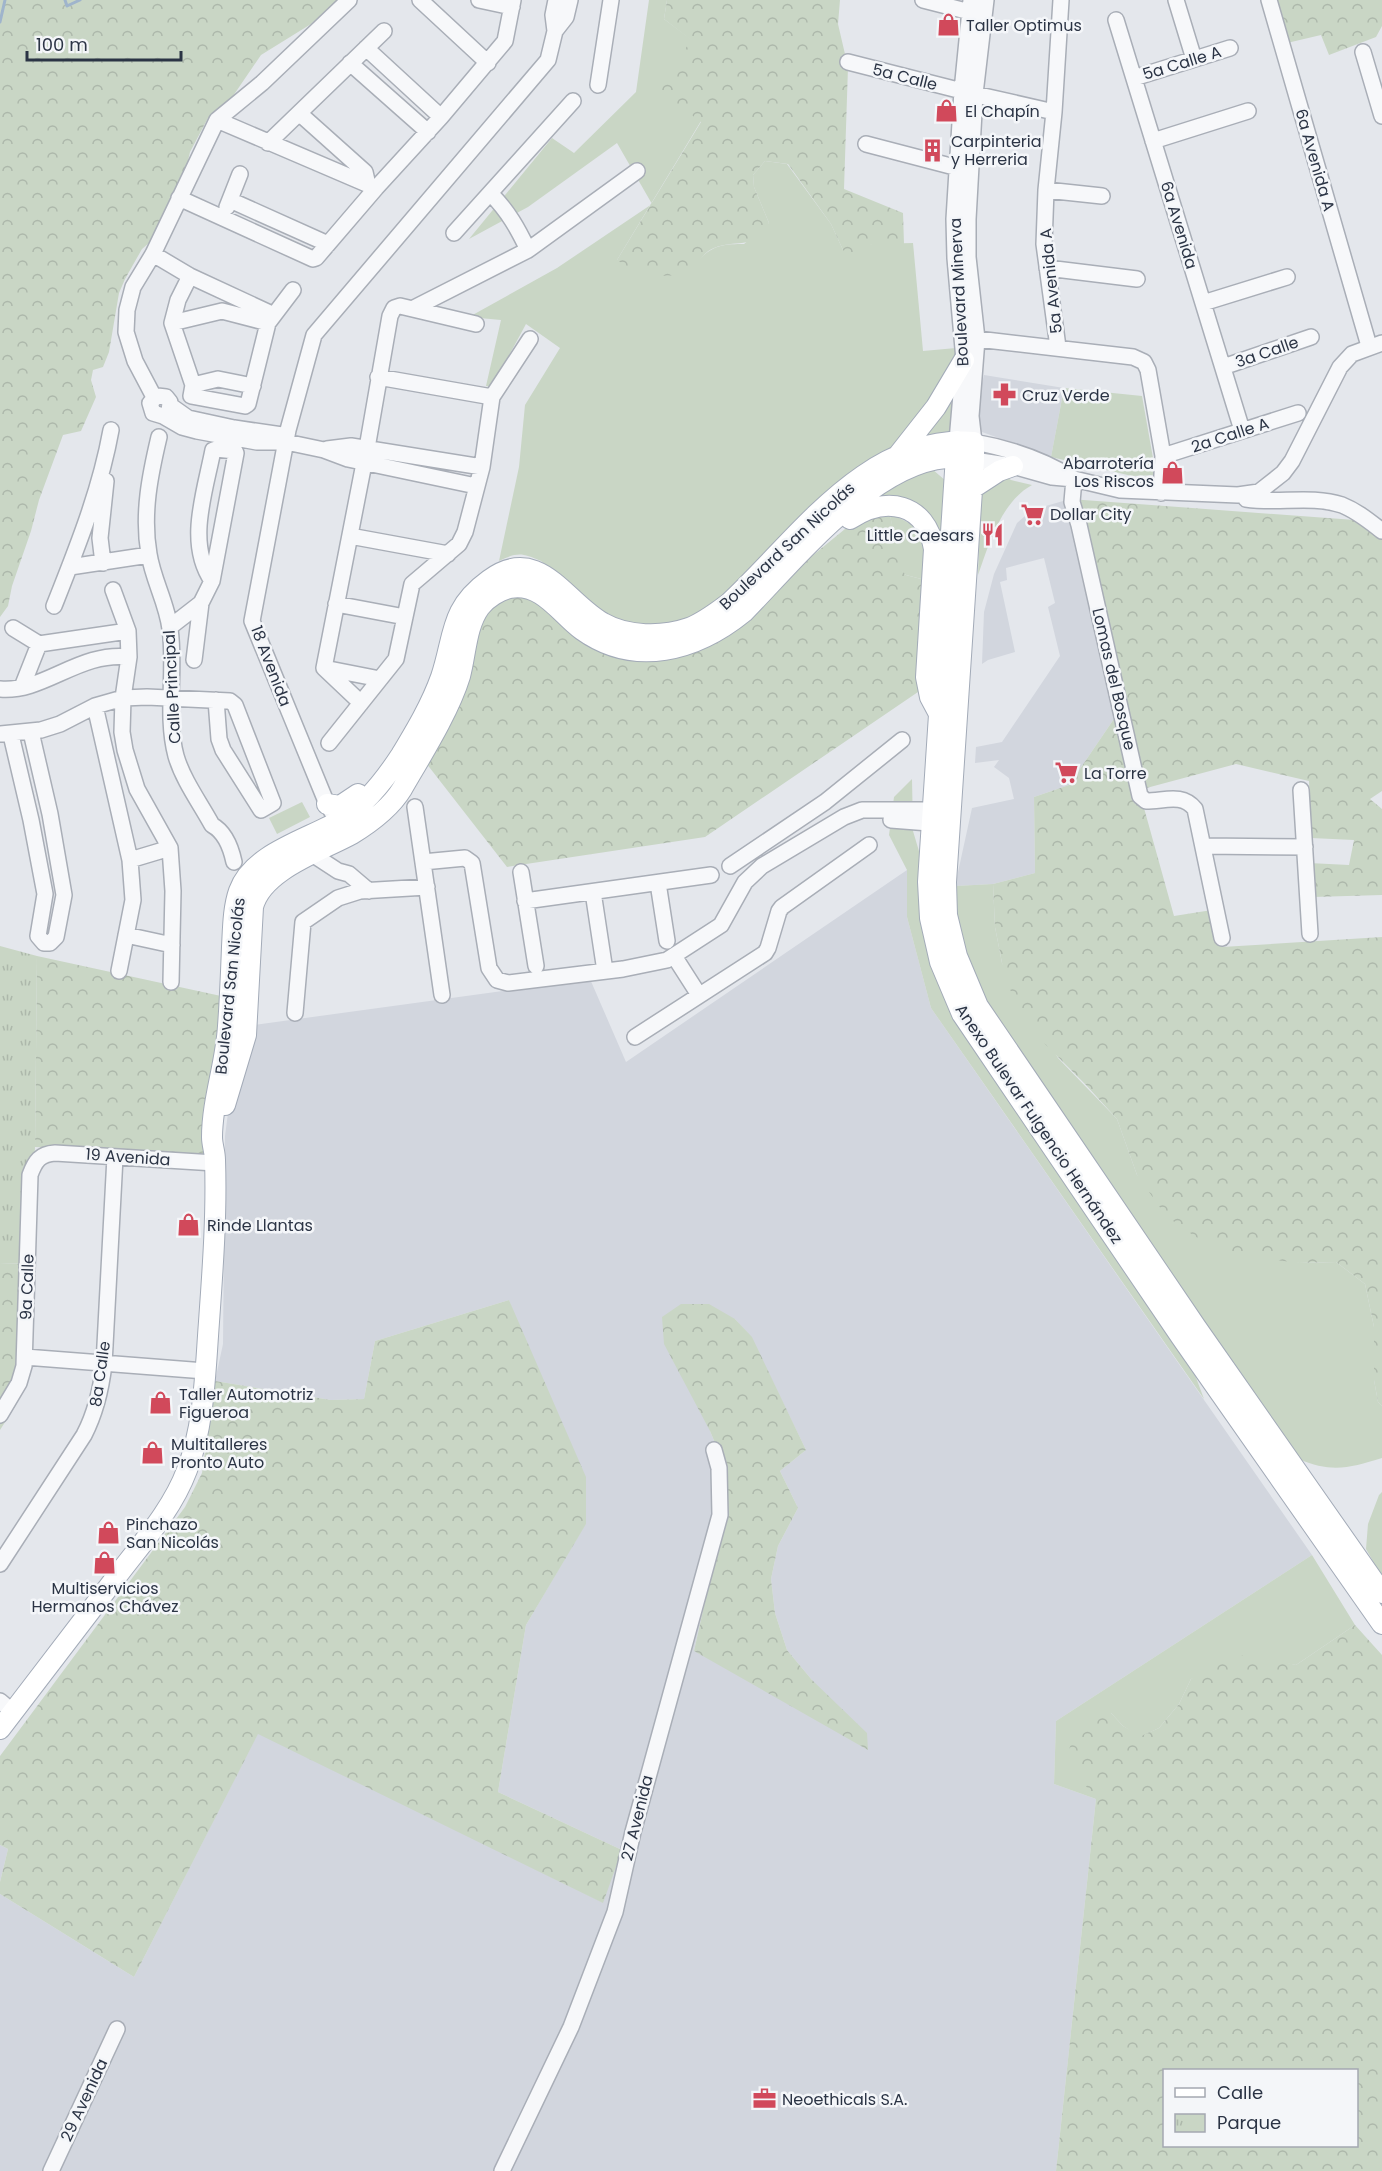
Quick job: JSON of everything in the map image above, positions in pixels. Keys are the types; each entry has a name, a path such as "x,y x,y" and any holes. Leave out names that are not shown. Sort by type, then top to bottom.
{"main road":[{"path":"896,458 936,407 964,360"},
{"name":"Boulevard San Nicolás","path":"253,884 277,852 339,821 362,803 396,762 420,725 438,683 461,608 468,598 490,579 508,569 527,568 549,577 603,623 626,632 660,633 690,627 713,615 729,603 844,489 870,470 927,445 965,450"},
{"name":"Boulevard San Nicolás","path":"253,884 291,866 368,823 399,794 448,703 459,677 472,625 480,607 493,595 511,588 527,588 544,596 580,628 604,644 623,650 648,651 688,644 727,626 744,612 846,509 885,481 913,466 965,450"},
{"name":"Anexo Bulevar Fulgencio Hernández","path":"965,450 973,488 941,817 928,882 930,918 940,962 962,1014 1181,1337 1382,1624"},
{"name":"Anexo Bulevar Fulgencio Hernández","path":"965,450 940,715 941,817 947,915 957,956 978,1006 1196,1327 1382,1593"},
{"path":"973,488 989,477 1013,466"},
{"path":"789,566 814,551 839,527 867,509 890,505 901,507 920,519 932,538 934,549 926,677 930,697 940,715"},
{"path":"327,804 335,806 344,804 369,782 389,760 438,683"},
{"path":"315,853 321,845 339,833 341,827 339,821"},
{"name":"Boulevard San Nicolás","path":"0,1729 6,1706 162,1517 187,1470 198,1428 205,1371 213,1262 215,1159 220,1142 224,1108 246,1035 253,907 256,896 253,884"}],"street":[{"path":"349,0 262,83 217,120 153,254 129,298 126,332 135,362 154,397 150,403 151,410 156,415 167,411 182,427 257,442 287,436 324,450 351,446 365,455 476,486"},
{"path":"420,0 488,63"},
{"path":"179,198 313,259 316,258 372,186 428,132 505,41 513,4 479,0"},
{"path":"555,31 556,0"},
{"path":"555,31 566,17 570,0"},
{"path":"598,86 611,0"},
{"path":"924,0 970,6"},
{"name":"Boulevard Minerva","path":"965,450 963,338 955,258 954,219 958,168 986,0"},
{"name":"5a Avenida A","path":"1058,347 1044,244 1061,0"},
{"path":"1176,0 1194,59"},
{"name":"6a Avenida A","path":"1269,0 1362,320 1376,345"},
{"name":"Boulevard Minerva","path":"965,450 971,416 977,339 968,257 970,6"},
{"name":"6a Avenida","path":"1116,20 1242,430"},
{"path":"268,143 384,31"},
{"name":"18 Avenida","path":"339,821 327,804 252,621 287,436 314,335 548,60 555,31"},
{"path":"366,48 441,117"},
{"name":"5a Calle A","path":"1134,78 1230,48"},
{"path":"1363,52 1382,116"},
{"name":"5a Calle","path":"848,62 1054,112"},
{"path":"350,63 428,132"},
{"path":"454,233 573,100"},
{"path":"1153,141 1248,111"},
{"path":"299,113 365,172 372,186"},
{"path":"217,120 372,186"},
{"path":"866,144 958,168"},
{"path":"414,308 528,250 637,171"},
{"path":"222,218 240,174"},
{"path":"1046,190 1102,196"},
{"path":"491,194 505,208 528,250"},
{"path":"230,200 328,244"},
{"path":"153,254 271,319"},
{"path":"1047,268 1137,279"},
{"path":"190,276 178,300 172,322 193,386 191,396 245,406 248,405 271,319 293,290"},
{"path":"1203,303 1287,277"},
{"path":"324,668 390,316 394,308 400,306 476,324"},
{"path":"172,322 222,311 271,319"},
{"path":"1352,354 1352,341 1362,320"},
{"name":"3a Calle","path":"1223,368 1311,337"},
{"path":"329,743 396,659 412,583 459,544 465,532 482,467 492,397 530,339"},
{"path":"977,339 1133,357 1144,362 1148,370 1163,456 1161,493"},
{"path":"965,450 1052,477 1074,479 1120,490 1238,495 1260,492 1283,473 1292,461 1340,368 1352,354 1376,345"},
{"path":"378,377 492,397"},
{"path":"193,386 218,380 253,386"},
{"name":"2a Calle A","path":"1163,456 1298,413"},
{"path":"54,606 105,466 111,430"},
{"name":"Calle Principal","path":"159,436 146,504 149,555 170,627 172,732 176,757 185,778 212,825 210,833 223,854 234,862 253,884"},
{"path":"195,660 201,603 212,581 236,453 216,449 213,450 198,539 202,564 212,581"},
{"path":"965,450 1022,455 1057,468 1074,479"},
{"path":"365,455 482,467"},
{"path":"103,563 100,538 107,478 105,466"},
{"name":"Lomas del Bosque","path":"1074,479 1072,502 1140,796 1146,801 1179,798 1189,801 1195,809 1222,938"},
{"path":"1212,494 1260,501 1318,500 1341,505 1360,514 1382,531"},
{"path":"350,536 448,554"},
{"path":"70,567 149,555"},
{"path":"114,590 128,631 129,657 123,698 122,732 130,771 137,789 170,848 173,891 171,982"},
{"path":"170,627 201,603"},
{"path":"336,604 405,616"},
{"path":"14,628 39,644 128,631"},
{"path":"22,687 39,644"},
{"path":"0,689 22,687 96,658 129,657"},
{"path":"324,668 381,679"},
{"path":"324,668 361,704"},
{"path":"31,732 50,814 64,895 56,937 50,943 44,943 38,936 45,894 31,820 6,734 31,732 60,724 95,706 123,698 226,700 235,705 273,803 261,810 223,750 219,739 216,700"},
{"path":"95,706 130,860 133,900 119,971"},
{"path":"730,866 825,802 902,740"},
{"path":"1301,790 1310,934"},
{"path":"415,807 442,995"},
{"path":"423,862 465,858 472,864 489,968 497,980 508,982 659,963 670,949 721,925 744,882 771,861 844,817 862,810 941,817"},
{"path":"31,820 50,814"},
{"path":"635,1036 765,953 782,907 869,845"},
{"path":"762,846 771,861"},
{"path":"1203,846 1305,847"},
{"path":"130,860 170,848"},
{"path":"315,853 338,871 349,874 365,891"},
{"path":"521,872 536,966"},
{"path":"525,901 711,875"},
{"path":"658,883 670,949 699,995"},
{"path":"295,1013 303,922 338,898 365,891 427,887"},
{"path":"593,892 605,971"},
{"path":"126,934 172,945"},
{"name":"19 Avenida","path":"41,1156 55,1153 215,1159"},
{"name":"9a Calle","path":"0,1415 20,1383 25,1357 30,1175 36,1161 41,1156"},
{"name":"8a Calle","path":"0,1564 84,1435 93,1417 101,1391 115,1157"},
{"path":"25,1357 205,1371"},
{"name":"27 Avenida","path":"502,2171 571,2027 615,1912 636,1821 720,1515 719,1468 714,1450"},
{"name":"29 Avenida","path":"51,2171 117,2029"}],"shaded area":[{"path":"984,375 1064,388 1051,457 971,428"},
{"path":"1070,499 1120,710 1069,785 1034,797 1035,873 993,884 955,886 972,808 1014,799 1009,778 994,767 999,760 975,763 976,747 1002,742 1060,656 1048,607 1055,603 1044,558 1006,568 1007,580 1000,582 1015,652 982,664 984,612 994,574 1017,523 1032,510"},
{"path":"907,870 907,917 931,1008 1312,1555 1056,1721 1054,1784 1096,1799 1056,2171 0,2171 0,1894 134,1977 258,1733 602,1902 622,1850 498,1792 526,1625 586,1523 509,1300 375,1341 364,1399 331,1400 215,1381 223,1344 225,1136 229,1105 254,1025 590,979 626,1062","holes":["735,1319 751,1337 806,1450 780,1471 798,1508 778,1546 771,1579 775,1613 787,1650 812,1680 694,1651 726,1507 723,1462 710,1431"]},
{"path":"0,1845 8,1849 0,1882"}],"green space":[{"path":"0,0 338,0 311,24 261,55 233,96 208,118 190,152 185,174 164,230 142,249 119,293 109,352 103,367 93,370 91,380 96,397 81,431 63,435 39,500 8,606 0,617"},
{"path":"649,0 667,0 664,19 692,40 701,121 651,203 617,143 528,207 469,239 552,138 574,153 636,92"},
{"path":"667,0 840,0 838,24 848,67 844,189 903,213 904,244 872,244 851,257 843,250 831,224 788,164 765,161 753,175 754,187 769,223 757,238 744,243 714,248 706,253 691,270 682,274 660,276 637,273 617,260 701,122 659,90 691,40 664,19"},
{"path":"1275,0 1382,0 1382,26 1376,37 1329,55 1321,35 1287,43"},
{"path":"765,161 787,164 831,224 843,250 872,244 913,243 923,351 956,348 955,360 935,397 894,449 735,590 685,624 619,625 541,561 520,555 499,561 519,467 525,405 560,348 526,324 492,387 486,386 501,320 469,317 557,268 650,205 617,260 700,259 720,246 744,244 769,223 754,187 753,175"},
{"path":"956,380 951,433 913,444"},
{"path":"1064,388 1142,396 1156,475 1132,476 1051,457"},
{"path":"932,469 946,481 935,694 937,551 921,517 865,506 902,479"},
{"path":"1003,475 1011,480 1032,485 1021,492 1004,513 978,575 981,493"},
{"path":"1070,499 1382,522 1382,791 1370,799 1382,809 1382,895 1313,897 1309,863 1349,865 1354,840 1311,838 1309,781 1236,764 1139,790 1174,916 1212,910 1222,947 1382,937 1382,1406 1378,1402 1374,1380 1374,1327 1365,1284 1336,1262 1299,1263 1244,1256 1219,1249 1200,1240 1166,1216 1137,1175 1117,1119 1030,1029 1011,992 1002,963 995,927 993,884 1035,873 1034,797 1069,785 1120,710"},
{"path":"890,514 913,526 923,538 926,555 925,580 906,575 899,568"},
{"path":"890,514 900,568 906,575 925,580 918,692 705,837 507,867 426,763 486,608 513,595 536,600 579,640 607,653 694,650 729,636 750,619 801,565 845,529 866,515"},
{"path":"912,779 913,831 921,858 924,928 1188,1356 1204,1399 931,1008 907,917 907,870 889,835 894,797"},
{"path":"302,802 310,817 277,834 269,818"},
{"path":"993,884 995,927 1002,963 1058,1058 1117,1119 1137,1175 1299,1263 1336,1262 1365,1284 1374,1327 1374,1380 1378,1402 1382,1406 1382,1458 1340,1468 1321,1466 1299,1459 974,988 959,939 955,886"},
{"path":"0,946 37,956 31,1264 0,1263"},
{"path":"37,956 221,996 203,1155 35,1147"},
{"path":"0,1263 31,1264 24,1374 16,1405 0,1430"},
{"path":"509,1300 586,1477 586,1524 526,1625 498,1792 622,1850 603,1903 258,1734 134,1977 0,1894 0,1882 8,1849 0,1845 0,1756 185,1507 202,1473 215,1381 331,1400 364,1399 375,1341"},
{"path":"681,1304 709,1304 735,1319 752,1337 806,1450 780,1471 798,1508 778,1546 771,1579 775,1613 787,1650 812,1680 867,1733 868,1750 694,1651 726,1507 723,1462 710,1431 664,1344 662,1317"},
{"path":"1382,1492 1382,1577 1366,1549 1368,1524"},
{"path":"1312,1555 1355,1625 1296,1665 1279,1662 1191,1679 1179,1704 1159,1728 1140,1737 1123,1726 1111,1713 1096,1799 1054,1784 1056,1721"},
{"path":"1355,1625 1382,1655 1382,2171 1056,2171 1096,1799 1082,1781 1069,1749 1085,1725 1111,1713 1123,1726 1141,1736 1159,1728 1179,1704 1191,1679 1223,1660 1250,1654 1296,1665"}],"waterway":[{"path":"0,22 5,0"},
{"path":"65,0 67,6 80,0"}],"place":[{"name":"Taller Optimus","path":"948,25"},
{"name":"El Chapín","path":"947,111"},
{"name":"Carpinteria y Herreria","path":"933,150"},
{"name":"Cruz Verde","path":"1004,395"},
{"name":"Abarrotería Los Riscos","path":"1172,472"},
{"name":"Dollar City","path":"1032,514"},
{"name":"Little Caesars","path":"992,535"},
{"name":"La Torre","path":"1066,773"},
{"name":"Rinde Llantas","path":"189,1225"},
{"name":"Taller Automotriz Figueroa","path":"161,1403"},
{"name":"Multitalleres Pronto Auto","path":"153,1453"},
{"name":"Pinchazo San Nicolás","path":"108,1533"},
{"name":"Multiservicios Hermanos Chávez","path":"105,1563"},
{"name":"Neoethicals S.A.","path":"764,2099"}]}
